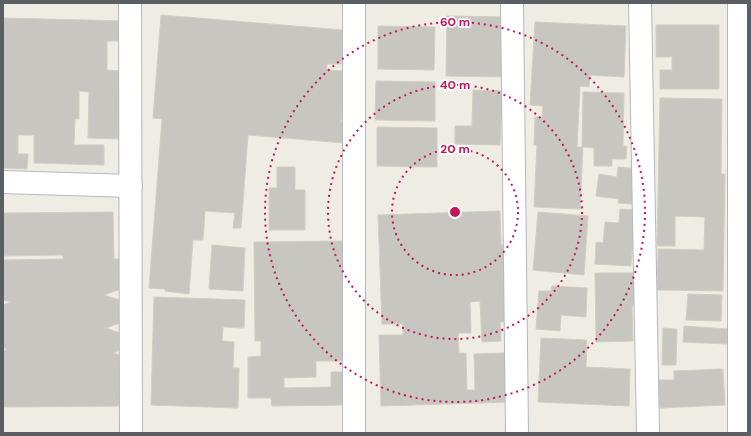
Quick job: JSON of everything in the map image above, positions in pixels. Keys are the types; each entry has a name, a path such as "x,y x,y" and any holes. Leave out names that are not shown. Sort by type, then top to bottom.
{"street":[{"path":"130,3 131,433"},
{"path":"354,3 354,433"},
{"path":"512,3 517,433"},
{"path":"640,3 648,433"},
{"path":"739,3 739,433"},
{"path":"3,182 131,186"}],"building":[{"path":"161,15 343,30 341,64 327,64 327,70 345,71 341,122 346,122 344,143 248,135 241,228 233,228 235,213 205,211 203,240 193,240 189,294 165,291 165,289 149,288 162,119 153,118"},
{"path":"447,16 506,17 505,77 446,76"},
{"path":"3,18 125,21 125,41 107,41 107,70 121,71 122,139 88,138 89,92 79,91 79,119 75,119 74,145 104,145 104,165 34,163 34,135 18,135 18,154 28,154 27,169 3,168"},
{"path":"535,22 626,26 624,77 590,75 589,87 580,86 577,147 583,147 580,209 534,207 537,145 534,145 535,117 542,117 543,106 530,105"},
{"path":"656,25 719,25 719,89 660,89 660,70 672,70 672,57 656,57"},
{"path":"378,26 435,27 434,70 378,69"},
{"path":"376,81 435,82 435,121 375,120"},
{"path":"473,90 502,91 500,145 455,144 455,126 472,126"},
{"path":"583,92 624,93 623,146 627,146 626,159 612,159 612,166 594,166 594,148 582,147"},
{"path":"660,98 722,99 721,174 725,174 723,291 657,290 658,249 704,250 705,217 675,216 675,246 657,246"},
{"path":"377,127 437,128 437,167 377,166"},
{"path":"277,167 295,167 295,190 305,190 305,230 269,230 269,188 277,188"},
{"path":"618,167 637,169 632,204 618,203 619,199 596,196 599,174 617,177"},
{"path":"620,209 635,210 631,266 595,264 596,242 603,243 605,222 619,223"},
{"path":"500,211 501,245 506,245 508,322 500,322 501,341 482,342 480,301 470,302 471,333 458,333 459,353 466,353 467,390 475,390 474,354 508,353 509,402 381,406 379,335 403,335 403,324 382,324 378,215"},
{"path":"113,212 114,259 120,259 121,289 104,295 123,301 123,322 106,328 123,334 123,349 113,353 125,357 126,406 3,407 3,351 7,349 3,348 3,305 11,302 3,300 3,260 63,259 63,255 3,256 3,213"},
{"path":"538,212 588,216 584,275 533,270"},
{"path":"344,241 346,361 316,361 316,377 284,378 284,388 331,387 331,372 345,372 345,405 272,406 271,398 248,398 248,357 261,356 261,341 255,341 254,242"},
{"path":"212,245 245,248 243,291 209,289"},
{"path":"595,273 637,273 638,306 632,306 633,341 596,342"},
{"path":"552,286 587,288 586,317 561,315 560,331 536,329 539,291 551,291"},
{"path":"688,294 722,295 721,321 686,320"},
{"path":"154,297 245,300 244,328 223,327 222,341 234,342 233,368 239,368 238,408 151,405"},
{"path":"684,326 728,329 727,344 683,342"},
{"path":"663,328 677,329 676,365 662,365"},
{"path":"541,338 587,340 586,367 630,369 629,406 538,402"},
{"path":"723,369 725,405 660,408 658,380 674,380 674,371"}]}
